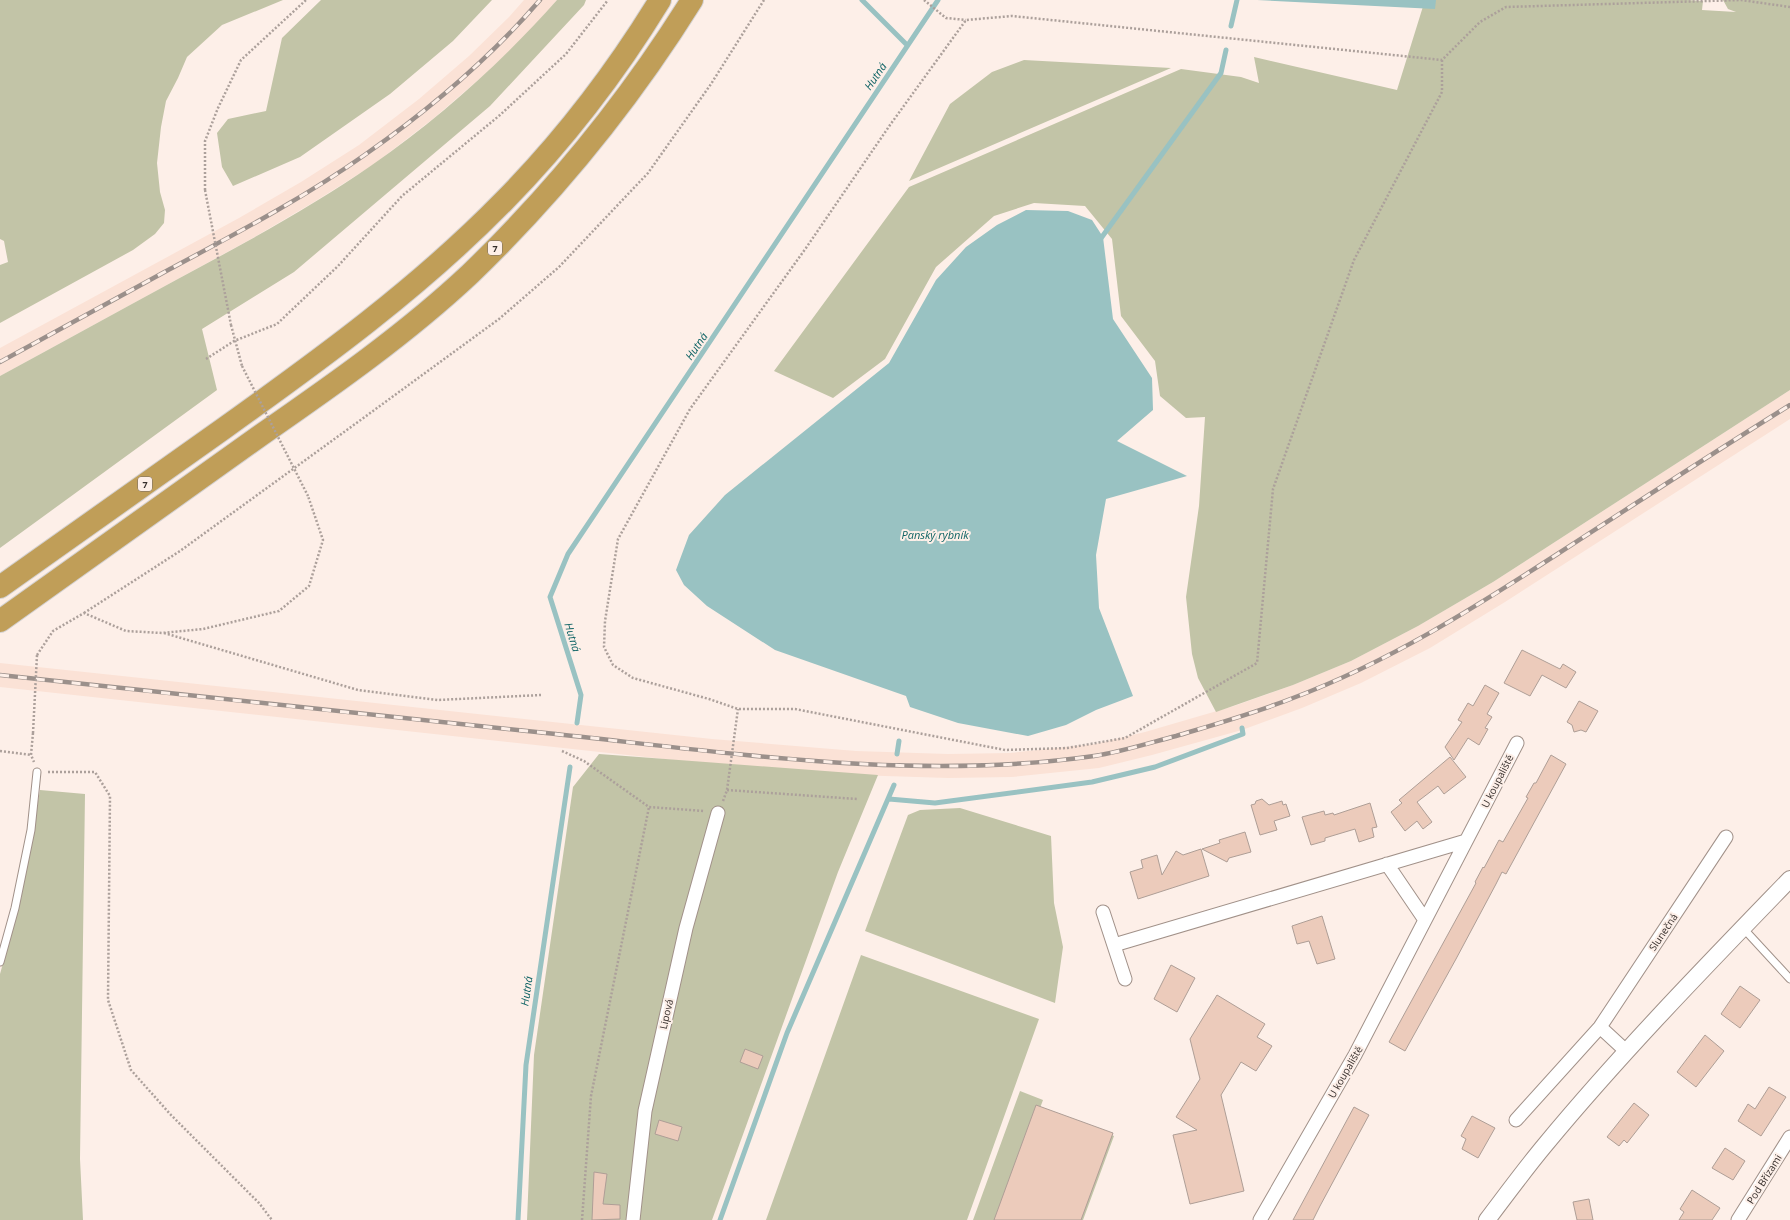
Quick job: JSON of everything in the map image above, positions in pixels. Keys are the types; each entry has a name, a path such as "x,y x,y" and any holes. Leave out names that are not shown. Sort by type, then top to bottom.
{"highway":[{"name":"7","path":"0,587 291,382 378,315 445,258 504,201 557,144 634,41 660,0"},
{"name":"7","path":"0,621 313,398 398,335 469,275 526,217 577,160 624,101 664,44 692,0"}],"street":[{"name":"U koupaliště","path":"1260,1220 1355,1054 1517,743"},
{"name":"Lipová","path":"633,1220 645,1111 686,928 718,812"},
{"name":"Slunečná","path":"1516,1120 1600,1027 1726,836"},
{"path":"1114,945 1466,841"},
{"path":"1387,864 1425,920"},
{"path":"1488,1220 1544,1146 1626,1051 1790,880"},
{"path":"1103,912 1125,979"},
{"path":"1600,1027 1626,1051"},
{"name":"Pod Břízami","path":"1738,1220 1790,1137"}],"lane":[{"path":"0,962 15,908 29,838 37,772"},
{"path":"1743,928 1790,979"}],"path":[{"path":"84,613 126,631 162,632 203,629 279,611 309,586 323,540 308,496 242,366 234,341 204,190 205,141 218,108 241,60 306,0"},
{"path":"206,359 234,341 278,324 338,266 402,196 500,115 566,54 608,0"},
{"path":"272,1220 259,1203 170,1114 131,1070 108,1000 110,796 95,772 37,772 31,755 37,655 53,631 84,613 180,551 499,319 559,267 648,173 711,84 764,0"},
{"path":"924,0 946,18 966,20 1012,16 1442,60"},
{"path":"966,20 806,248 690,409 618,539 605,621 604,647 613,665 633,678 709,699 738,709 796,709 1005,750 1067,748 1125,738 1257,663 1273,489 1354,260 1442,92 1442,60 1480,22 1506,7 1741,0 1790,7"},
{"path":"162,632 358,690 438,700 541,695"},
{"path":"562,752 584,761 649,808 718,812 728,790 738,709"},
{"path":"0,751 31,755"},
{"path":"728,790 856,800"},
{"path":"582,1220 591,1096 649,808"}],"shaded area":[{"path":"524,0 557,0 527,34 485,74 434,118 373,165 251,239 0,376 0,348 239,218 301,182 359,145 419,99 469,56 509,17"},
{"path":"1790,390 1790,419 1505,602 1430,648 1361,683 1302,708 1242,730 1099,768 1012,777 948,778 854,775 710,764 0,687 0,663 712,739 856,751 948,754 1010,753 1095,744 1145,732 1234,706 1293,685 1351,661 1418,626 1493,582"}],"green space":[{"path":"0,0 283,0 222,25 187,57 166,101 161,127 157,163 160,192 165,210 164,223 155,234 133,250 0,323 0,265 8,262 4,241 0,239"},
{"path":"321,0 492,0 453,41 390,94 300,157 233,186 222,167 217,133 228,119 266,111 282,38"},
{"path":"557,0 586,0 584,5 490,106 294,272 202,329 217,390 0,548 0,376 226,253 349,181 422,128 469,88 536,23"},
{"path":"1425,0 1687,0 1703,1 1702,10 1736,12 1728,9 1723,0 1790,0 1790,390 1493,582 1418,626 1351,661 1293,685 1216,712 1198,678 1192,654 1186,597 1199,506 1205,417 1186,418 1160,396 1155,361 1121,316 1112,239 1085,206 1034,203 994,216 936,267 885,359 833,398 774,371 909,187 1181,69 1241,77 1259,83 1254,57 1397,90"},
{"path":"1024,60 1171,68 909,181 950,104 992,72"},
{"path":"599,754 878,775 838,872 712,1220 527,1220 534,1055 573,787"},
{"path":"40,790 85,794 80,1159 83,1220 0,1220 0,974 21,899"},
{"path":"960,808 1051,836 1054,903 1063,947 1055,1003 865,931 908,815 920,810"},
{"path":"861,955 1039,1019 967,1220 766,1220"},
{"path":"1020,1091 1043,1100 1040,1108 1114,1136 1083,1220 973,1220"}],"water":[{"path":"1257,0 1436,0 1435,9"},
{"name":"Panský rybník","path":"1026,210 1068,211 1092,220 1103,237 1113,319 1152,378 1153,410 1117,441 1187,476 1106,499 1096,555 1099,608 1133,696 1096,710 1066,725 1028,736 958,723 910,707 906,696 775,650 707,606 684,585 676,570 689,535 725,495 889,363 936,280 966,247 997,225"}],"building":[{"path":"1522,650 1560,669 1563,664 1576,672 1566,688 1542,675 1530,696 1504,683"},
{"path":"1485,685 1499,693 1487,714 1492,717 1485,728 1488,729 1479,745 1468,738 1454,760 1445,747 1462,722 1458,720 1468,703 1473,706"},
{"path":"1579,701 1598,711 1586,732 1581,730 1574,732 1572,725 1567,722"},
{"path":"1551,755 1566,764 1506,874 1502,872 1405,1051 1389,1042 1476,883 1475,882 1483,867 1484,868 1499,840 1503,842 1528,798 1526,797 1534,783 1536,783"},
{"path":"1450,757 1466,777 1444,794 1438,786 1417,802 1432,822 1423,829 1417,821 1405,831 1391,812 1402,803 1399,800"},
{"path":"1262,799 1269,805 1282,801 1283,805 1286,804 1290,816 1274,821 1277,830 1260,835 1251,805"},
{"path":"1370,803 1377,827 1372,828 1374,837 1359,842 1355,829 1325,838 1325,841 1311,845 1302,817 1324,811 1325,815 1333,813 1334,815"},
{"path":"1245,832 1251,852 1229,858 1227,862 1202,849 1220,843 1219,840"},
{"path":"1201,849 1209,876 1138,899 1130,872 1143,868 1141,860 1157,855 1162,875 1176,851 1183,855"},
{"path":"1322,916 1335,959 1317,964 1309,941 1297,944 1292,926"},
{"path":"1171,965 1195,978 1177,1012 1154,999"},
{"path":"1740,986 1760,1000 1740,1028 1721,1014"},
{"path":"1217,995 1265,1024 1257,1037 1272,1046 1256,1071 1241,1062 1221,1095 1244,1191 1190,1204 1173,1135 1197,1130 1176,1117 1200,1079 1190,1039"},
{"path":"1705,1035 1724,1051 1696,1087 1677,1072"},
{"path":"745,1049 763,1056 758,1069 740,1062"},
{"path":"1769,1087 1786,1097 1761,1136 1738,1121 1748,1104 1755,1109"},
{"path":"1634,1103 1649,1115 1627,1143 1624,1140 1619,1146 1607,1137"},
{"path":"1036,1105 1113,1133 1081,1220 994,1220"},
{"path":"1354,1107 1369,1115 1313,1220 1293,1220"},
{"path":"1472,1116 1495,1128 1478,1158 1462,1149 1466,1139 1461,1136"},
{"path":"659,1120 682,1127 678,1141 655,1134"},
{"path":"1725,1148 1745,1161 1733,1180 1712,1168"},
{"path":"594,1172 607,1174 603,1204 620,1205 620,1219 592,1220"},
{"path":"1692,1190 1720,1208 1712,1220 1679,1220 1684,1212 1680,1209"},
{"path":"1589,1199 1593,1220 1577,1220 1573,1202"}],"waterway":[{"path":"862,0 907,45"},
{"name":"Hutná","path":"577,723 581,695 550,597 568,554 938,0"},
{"path":"1231,26 1237,0"},
{"path":"1099,241 1221,73 1226,50"},
{"path":"889,799 935,803 1092,782 1155,767 1243,734 1242,728"},
{"path":"897,754 899,741"},
{"name":"Hutná","path":"518,1220 526,1065 570,767"},
{"path":"720,1220 787,1033 894,785"}],"railway":[{"path":"0,362 245,228 343,170 413,120 436,101 480,63 540,0"},
{"path":"0,675 682,748 820,761 889,765 958,766 1026,763 1094,756 1125,750 1176,736 1279,703 1329,684 1397,651 1463,614 1527,574 1790,405"}]}
